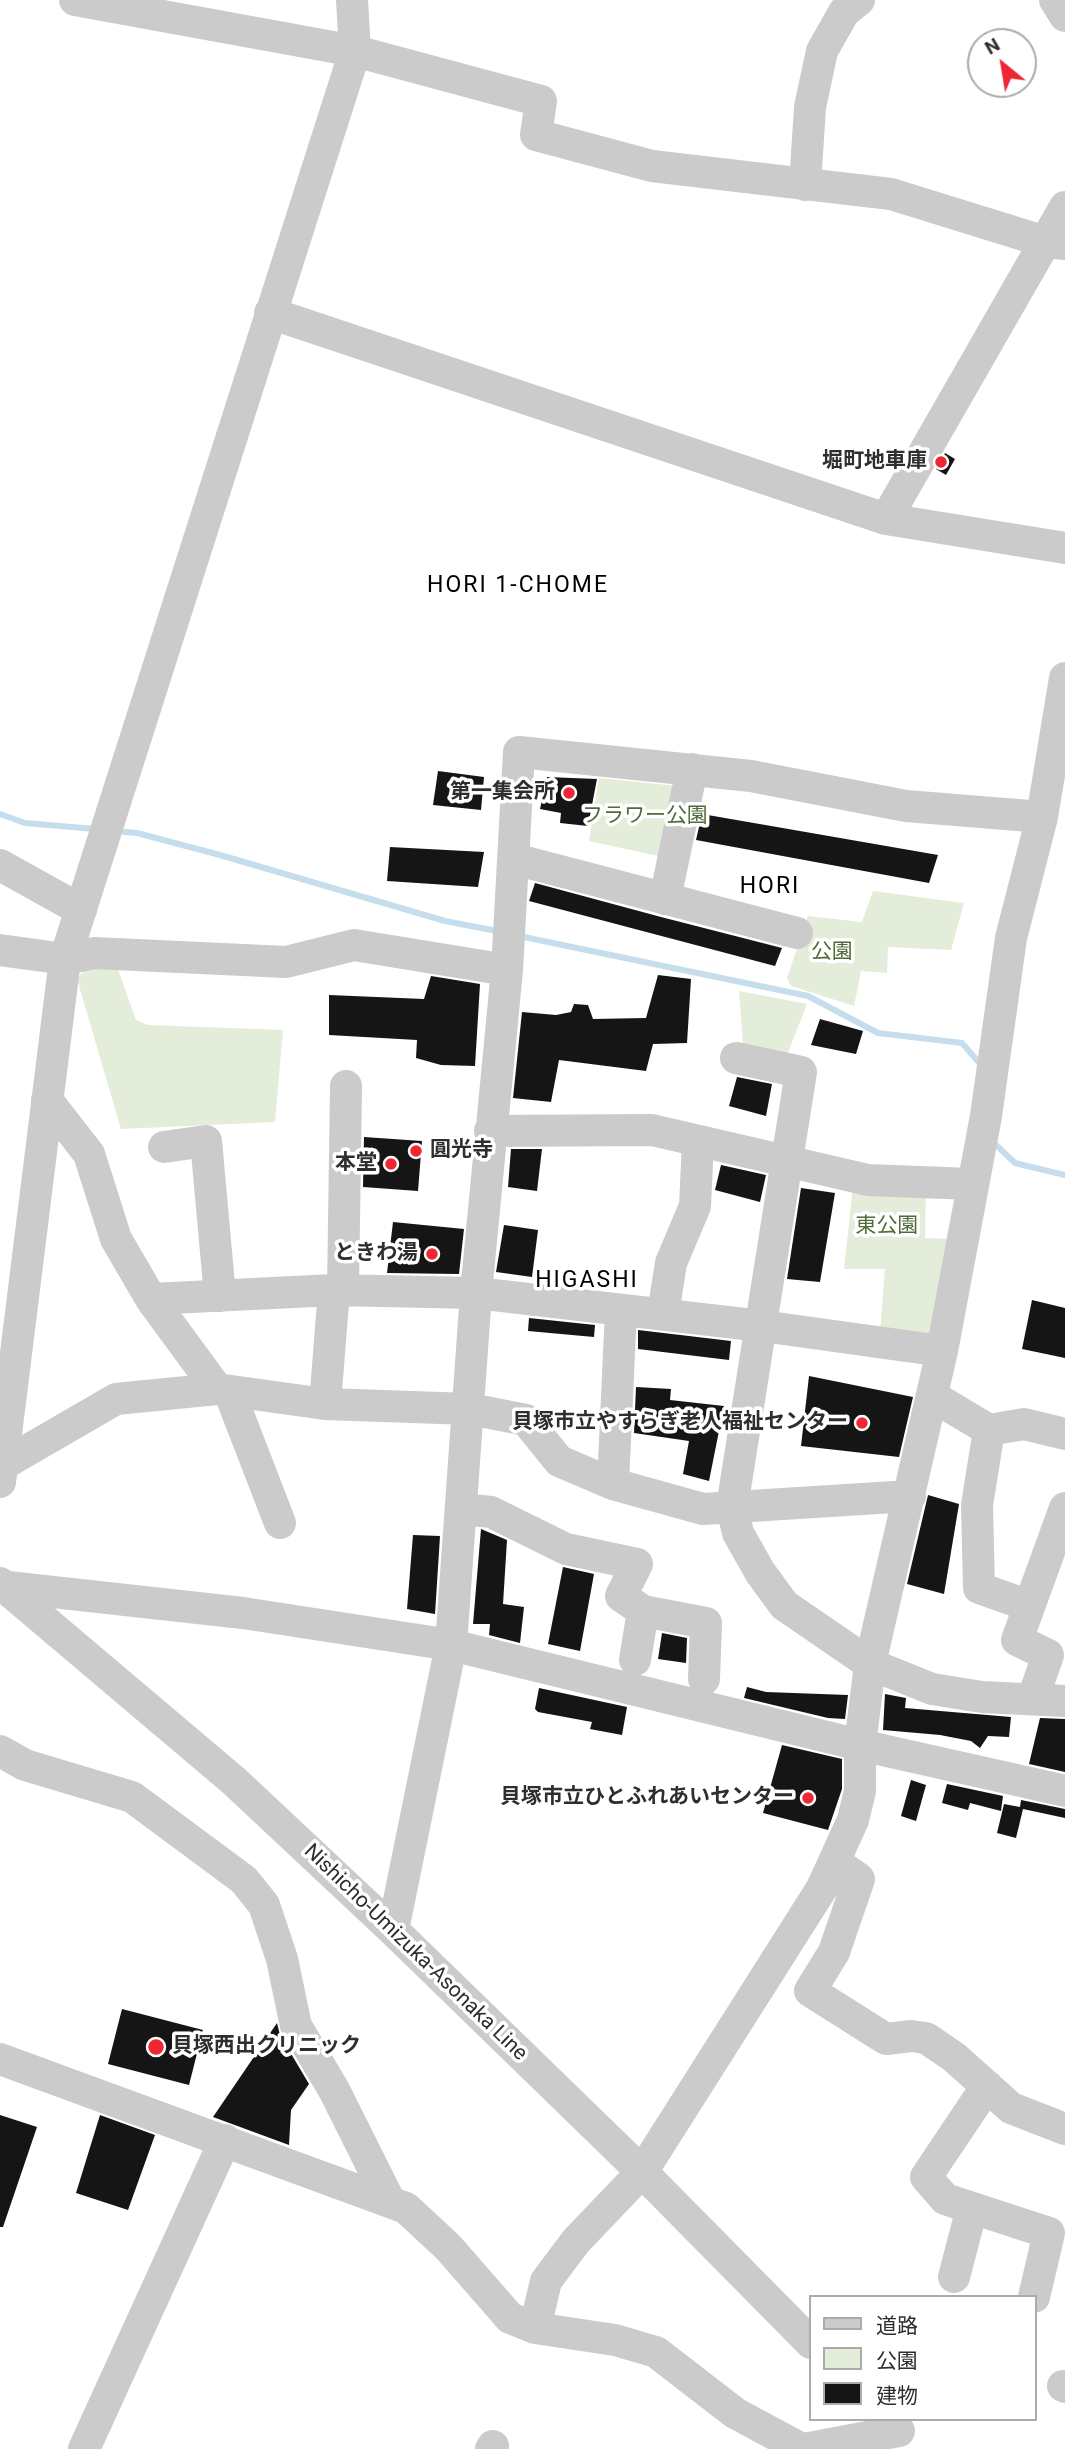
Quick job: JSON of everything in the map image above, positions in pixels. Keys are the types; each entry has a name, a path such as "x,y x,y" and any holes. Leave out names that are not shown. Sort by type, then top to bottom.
{"street":[{"path":"75,0 355,51 541,101 536,135 652,166 891,194 1056,243"},
{"path":"1,1473 65,959 355,51 352,0"},
{"path":"805,186 810,107 822,51 844,12 859,0"},
{"path":"1055,0 1065,16"},
{"path":"886,519 1056,243 1065,207"},
{"path":"270,313 886,519 1065,548"},
{"path":"536,2328 547,2281 576,2241 642,2172 836,1863 853,1820 860,1791 860,1745 870,1664 942,1351 986,1115 1011,938 1042,817 1065,678"},
{"path":"393,1930 451,1645 470,1409 476,1293 508,970 519,752 751,776 906,806 1042,817"},
{"path":"665,899 692,769"},
{"path":"513,859 797,933"},
{"path":"0,865 81,910"},
{"path":"0,950 65,959 94,953 286,962 354,945 508,970"},
{"path":"736,1058 801,1072 732,1507 738,1533 760,1572 784,1605 870,1664 932,1689 982,1697 1065,1701"},
{"path":"326,1404 338,1290 346,1086"},
{"path":"47,1100 89,1154 116,1239 152,1299 223,1390 280,1523"},
{"path":"490,1132 652,1130 868,1180 971,1184"},
{"path":"164,1147 206,1141 220,1296"},
{"path":"663,1314 671,1263 695,1206 698,1141"},
{"path":"152,1299 338,1290 476,1293 762,1326 942,1351"},
{"path":"613,1484 621,1310"},
{"path":"1,1473 116,1399 223,1390 326,1404 470,1409 526,1420 559,1461 613,1484 703,1509 910,1496"},
{"path":"932,1396 989,1430 1024,1424 1065,1434"},
{"path":"989,1430 977,1505 979,1588 1027,1605"},
{"path":"1033,1698 1048,1655 1017,1640 1027,1605 1065,1508"},
{"path":"462,1509 491,1512 566,1549 637,1564 621,1596 643,1611 706,1623 704,1679"},
{"path":"4,1585 243,1613 451,1645 860,1745 1065,1791"},
{"name":"Nishicho-Umizuka-Asonaka Line","path":"4,1585 234,1781 393,1930 642,2172 810,2342"},
{"path":"635,1660 643,1611"},
{"path":"0,1751 25,1765 132,1797 244,1880 264,1905 282,1959 296,2026 344,2110 390,2202"},
{"path":"836,1863 859,1879 834,1952 810,1991 886,2039 911,2036 926,2038 1011,2108 1065,2129"},
{"path":"0,2059 406,2208 447,2248 510,2318 536,2328 615,2340 656,2352 735,2413 803,2449 901,2433"},
{"path":"987,2087 926,2177 945,2199 1049,2232 1034,2295"},
{"path":"84,2449 225,2140"},
{"path":"954,2277 972,2208"}],"green space":[{"name":"フラワー公園","path":"599,778 687,787 672,859 589,841"},
{"name":"公園","path":"873,891 964,903 951,950 888,947 887,973 861,971 854,1006 791,986 787,978 808,916 862,922"},
{"path":"89,964 116,964 136,1020 148,1025 283,1030 275,1122 121,1129 77,979"},
{"path":"739,991 807,1004 787,1055 743,1045"},
{"name":"東公園","path":"854,1177 926,1183 925,1238 961,1239 942,1351 879,1345 885,1269 844,1269"}],"building":[{"path":"945,453 955,459 946,475 936,469"},
{"path":"438,771 484,777 481,810 433,805"},
{"name":"第一集会所","path":"547,777 597,779 588,826 560,823 561,813 540,809"},
{"path":"702,814 938,855 929,883 696,840"},
{"path":"390,847 484,852 478,887 387,881"},
{"path":"535,883 782,948 775,966 529,901"},
{"path":"658,975 691,979 687,1043 653,1044 646,1071 559,1060 551,1102 513,1098 522,1012 556,1015 571,1012 574,1004 588,1005 593,1019 646,1018"},
{"path":"431,976 480,984 475,1066 441,1065 416,1058 417,1040 329,1035 329,995 424,999"},
{"path":"820,1019 863,1031 856,1054 811,1045"},
{"path":"737,1077 772,1084 766,1116 729,1106"},
{"name":"本堂","path":"364,1137 422,1141 418,1191 363,1187"},
{"path":"511,1149 542,1149 537,1191 508,1187"},
{"path":"721,1165 766,1175 760,1202 715,1190"},
{"path":"801,1188 835,1193 820,1282 787,1279"},
{"name":"ときわ湯","path":"393,1222 464,1229 459,1274 387,1273"},
{"path":"504,1225 538,1230 532,1277 496,1272"},
{"path":"1032,1300 1065,1308 1065,1358 1022,1349"},
{"path":"529,1318 595,1325 594,1337 528,1331"},
{"path":"638,1330 731,1341 729,1360 638,1349"},
{"name":"貝塚市立やすらぎ老人福祉センター","path":"809,1376 913,1397 899,1457 801,1446"},
{"path":"636,1387 671,1389 670,1400 724,1406 709,1481 683,1474 689,1441 634,1433"},
{"path":"928,1495 959,1504 944,1594 907,1584"},
{"path":"481,1529 507,1540 503,1604 524,1607 520,1643 489,1635 490,1624 473,1624"},
{"path":"413,1535 440,1536 435,1614 407,1609"},
{"path":"563,1567 594,1574 580,1651 548,1644"},
{"path":"662,1633 687,1638 686,1663 658,1659"},
{"path":"747,1687 766,1692 848,1695 845,1719 828,1718 744,1698"},
{"path":"539,1688 627,1707 622,1735 590,1729 592,1722 538,1712 535,1709"},
{"path":"885,1694 906,1698 905,1708 1011,1717 1009,1737 988,1736 980,1748 971,1741 940,1735 883,1730"},
{"path":"1040,1718 1065,1719 1065,1772 1029,1764"},
{"name":"貝塚市立ひとふれあいセンター","path":"782,1745 842,1759 842,1789 828,1830 763,1813"},
{"path":"911,1780 926,1785 916,1821 901,1816"},
{"path":"947,1784 1003,1796 1001,1811 970,1803 968,1810 942,1803"},
{"path":"1021,1800 1065,1809 1065,1818 1023,1809 1016,1838 997,1833 1004,1804 1020,1807"},
{"name":"貝塚西出クリニック","path":"122,2009 203,2030 189,2085 108,2064"},
{"path":"277,2023 280,2035 309,2084 291,2110 289,2145 213,2117"},
{"path":"0,2115 37,2127 3,2227 0,2227"},
{"path":"100,2115 155,2135 128,2210 76,2193"}],"waterway":[{"path":"0,814 25,823 95,829"},
{"path":"116,831 137,833 220,855 445,921 502,932"},
{"path":"519,936 808,996 878,1033 962,1043 982,1066"},
{"path":"994,1138 994,1143 1015,1163 1065,1175"}],"place":[{"name":"堀町地車庫","path":"941,462"},
{"name":"第一集会所","path":"569,793"},
{"name":"圓光寺","path":"416,1151"},
{"name":"本堂","path":"391,1164"},
{"name":"ときわ湯","path":"432,1254"},
{"name":"貝塚市立やすらぎ老人福祉センター","path":"862,1423"},
{"name":"貝塚市立ひとふれあいセンター","path":"808,1798"},
{"name":"貝塚西出クリニック","path":"156,2047"}],"district":[{"name":"HORI 1-CHOME","path":"518,586"},
{"name":"HORI","path":"770,887"},
{"name":"HIGASHI","path":"587,1281"}]}
